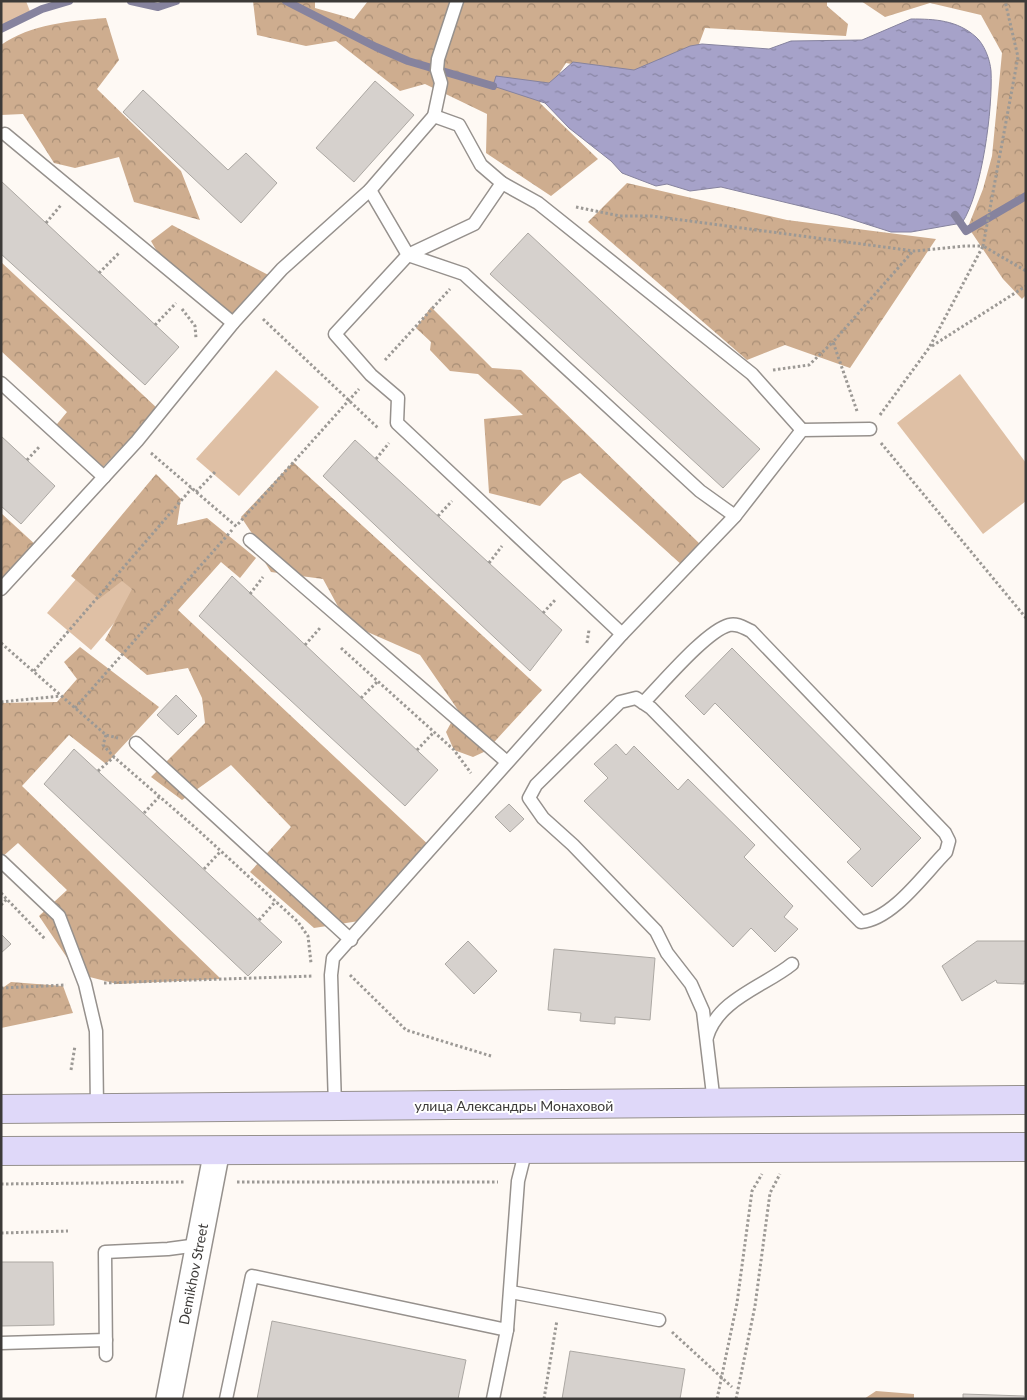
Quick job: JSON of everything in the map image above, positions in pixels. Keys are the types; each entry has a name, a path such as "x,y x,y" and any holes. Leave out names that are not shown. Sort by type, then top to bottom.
{"main road":[{"name":"улица Александры Монаховой","path":"1,1109 1026,1100"},
{"path":"1,1151 1026,1147"}],"street":[{"name":"Demikhov Street","path":"169,1399 217,1150"}],"lane":[{"path":"1,589 137,441 233,323 251,306 282,269 370,190 434,116 441,83 437,70 438,59 457,1"},
{"path":"434,116 459,125 481,165 502,183 538,203 752,374 802,430 870,429"},
{"path":"5,134 233,323"},
{"path":"502,183 474,224 408,255 335,334 372,375 398,398 397,423 622,634"},
{"path":"370,190 408,255 464,274 700,491 735,516"},
{"path":"1,383 104,477"},
{"path":"335,1106 331,975 333,958 622,634 735,516 802,430"},
{"path":"245,537 507,762"},
{"path":"643,703 708,637 728,625 737,624 751,631 945,833 949,841 946,852 888,912 873,921 861,922 651,708 643,703 636,698 620,702 536,785 529,798 543,818 573,845 656,931 667,952 691,984 702,1011 714,1103"},
{"path":"136,743 351,940"},
{"path":"1,862 59,916 85,984 96,1032 97,1108"},
{"path":"707,1039 710,1026 721,1012 753,988 776,977 792,964"},
{"path":"493,1399 507,1330 518,1181 526,1148"},
{"path":"106,1355 105,1252 168,1249 198,1245"},
{"path":"226,1399 252,1276 507,1330"},
{"path":"511,1292 560,1303 659,1320"},
{"path":"1,1343 106,1340"}],"path":[{"path":"870,429 929,348 983,246 1018,57 1005,1"},
{"path":"46,223 64,203 57,197"},
{"path":"538,203 576,207 620,216 652,216 914,251 983,246 1026,270"},
{"path":"113,248 126,259"},
{"path":"752,374 809,365 833,342 914,251"},
{"path":"99,273 119,253"},
{"path":"75,708 236,526 464,274"},
{"path":"929,348 1026,286"},
{"path":"169,297 188,315 195,326 195,346"},
{"path":"155,325 176,304"},
{"path":"251,306 300,356 398,447"},
{"path":"833,342 861,423 870,429 1026,618"},
{"path":"27,460 46,440"},
{"path":"376,459 391,440"},
{"path":"137,441 236,526 245,537"},
{"path":"196,492 215,472"},
{"path":"34,670 192,488"},
{"path":"438,516 454,498"},
{"path":"236,526 245,537"},
{"path":"489,563 504,544 510,549"},
{"path":"259,568 263,577 270,583"},
{"path":"250,594 263,577"},
{"path":"543,613 559,594"},
{"path":"313,621 327,634"},
{"path":"586,648 589,626"},
{"path":"305,645 320,628"},
{"path":"334,641 454,750 471,769 472,775"},
{"path":"1,643 106,735 136,743"},
{"path":"361,698 378,681"},
{"path":"1,702 61,696"},
{"path":"417,750 434,732"},
{"path":"106,735 104,745 114,756 298,922 308,936 314,986"},
{"path":"98,771 114,756"},
{"path":"144,813 159,797"},
{"path":"204,869 220,851"},
{"path":"1,893 48,943"},
{"path":"1,905 7,899"},
{"path":"259,920 276,901"},
{"path":"333,958 406,1030 491,1056"},
{"path":"1,988 331,975"},
{"path":"71,1070 76,1038"},
{"path":"736,1399 755,1306 770,1193 783,1169"},
{"path":"717,1399 736,1303 752,1191 764,1171"},
{"path":"1,1184 210,1181 480,1183"},
{"path":"1,1232 68,1231"},
{"path":"544,1399 560,1303"},
{"path":"659,1320 732,1387"}],"shaded area":[{"path":"1,1 26,1 31,14 1,27"},
{"path":"276,370 319,407 239,496 196,459"},
{"path":"960,374 1026,463 1026,501 983,534 897,423"},
{"path":"106,544 150,581 91,650 47,613"}],"green space":[{"path":"253,1 315,1 315,8 354,19 368,1 827,1 827,6 848,24 846,36 705,28 686,79 670,81 566,63 540,103 598,159 551,196 486,153 487,114 425,84 400,91 336,41 306,46 257,35"},
{"path":"861,1 1026,1 1026,295 1022,299 1003,279 968,227 983,189 992,156 1002,53 981,15 930,3 885,17"},
{"path":"106,18 119,60 97,89 181,171 200,220 134,202 119,157 75,168 54,163 23,114 1,115 1,45 25,32 38,28 65,22"},
{"path":"627,183 787,220 936,239 850,368 785,345 747,360 588,222"},
{"path":"172,225 276,279 233,327 176,285 151,241"},
{"path":"1,262 158,409 103,467 53,429 67,412 1,351"},
{"path":"431,307 492,368 521,370 701,545 683,566 580,473 563,481 540,506 489,493 484,419 523,415 478,374 450,371 430,350 431,342 416,328"},
{"path":"293,462 542,690 486,751 473,757 454,750 446,732 458,710 420,655 347,623 323,579 271,572 261,556 255,538 241,517"},
{"path":"156,474 181,499 177,525 207,518 256,558 240,578 221,562 178,610 433,849 359,921 314,928 250,872 291,827 231,765 182,800 151,777 205,723 202,698 188,668 147,675 105,640 132,589 122,581 99,599 71,576"},
{"path":"1,513 38,547 1,586"},
{"path":"80,647 159,707 106,764 69,735 22,786 221,979 117,984 78,974 39,916 67,890 18,843 1,858 1,703 57,702 77,679 64,662"},
{"path":"11,982 63,986 73,1013 1,1028 1,989"},
{"path":"876,1391 914,1394 914,1399 864,1399"}],"water":[{"path":"911,19 937,20 969,31 982,44 988,57 991,71 991,87 985,150 975,192 962,223 911,232 891,232 838,215 721,187 690,191 667,184 656,186 622,173 611,161 569,128 545,103 493,86 496,76 549,83 573,62 634,70 690,46 702,44 769,49 791,41 862,40"}],"building":[{"path":"375,81 414,115 354,182 316,148"},
{"path":"143,90 228,170 246,153 277,183 241,223 123,112"},
{"path":"1,181 179,347 145,385 1,254"},
{"path":"528,233 760,449 723,488 490,274"},
{"path":"1,436 55,486 21,524 1,506"},
{"path":"355,440 562,630 530,671 323,476"},
{"path":"232,576 438,770 405,806 199,616"},
{"path":"732,648 921,838 872,887 847,862 861,849 715,703 704,715 685,696"},
{"path":"176,695 197,716 178,735 157,715"},
{"path":"616,744 626,755 634,746 678,790 688,779 755,845 744,857 793,906 784,917 798,929 775,952 751,928 733,947 584,801 608,778 594,764"},
{"path":"74,749 282,942 248,976 44,784"},
{"path":"509,804 524,819 510,832 495,817"},
{"path":"1,934 11,944 1,953"},
{"path":"468,941 497,971 474,994 445,964"},
{"path":"977,941 1026,941 1026,982 1024,981 1024,984 997,983 996,980 962,1001 942,966"},
{"path":"554,949 655,958 650,1020 615,1017 615,1024 580,1021 581,1013 548,1010"},
{"path":"1,1262 53,1262 54,1325 1,1326"},
{"path":"272,1321 466,1360 458,1399 257,1399"},
{"path":"570,1351 685,1369 680,1399 562,1399"},
{"path":"963,1394 1024,1396 1024,1399 963,1399"}],"waterway":[{"path":"1,29 42,9 69,1"},
{"path":"131,1 158,7 176,1"},
{"path":"286,1 376,47 408,61 493,86"},
{"path":"955,215 966,231 1026,196"}]}
